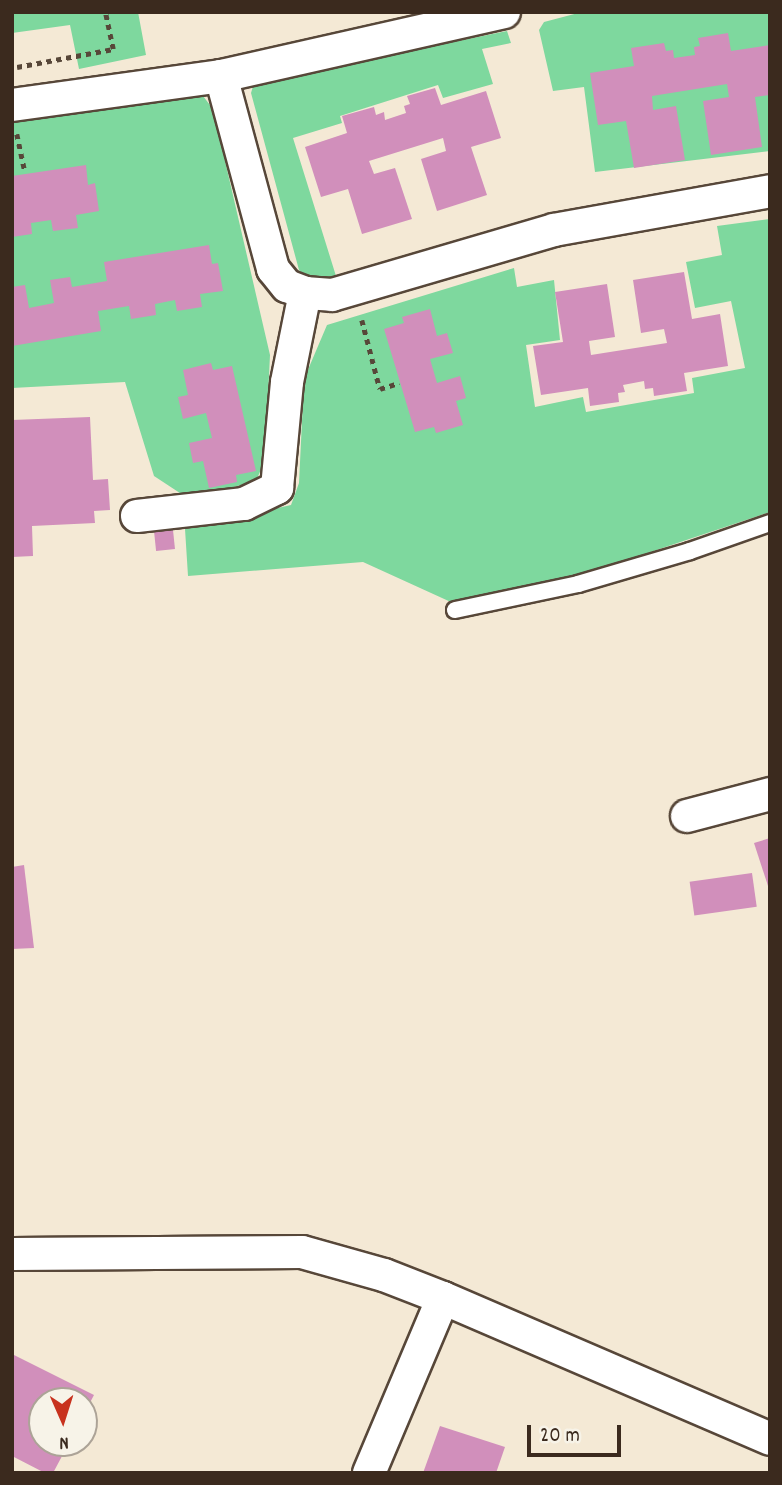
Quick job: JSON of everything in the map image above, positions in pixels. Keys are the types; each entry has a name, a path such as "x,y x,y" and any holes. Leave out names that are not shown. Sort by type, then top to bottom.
{"street":[{"path":"14,113 221,76 504,12"},
{"path":"221,76 273,269 287,286 305,293 332,295 554,230 770,191"},
{"path":"137,516 244,504 277,488 287,382 305,293"},
{"path":"687,816 770,793"},
{"path":"12,1254 303,1252 384,1275 443,1298 770,1439"},
{"path":"369,1473 443,1298"}],"lane":[{"path":"455,610 578,584 690,551 770,523"}],"path":[{"path":"17,66 113,49 105,12"},
{"path":"14,113 25,171"},
{"path":"353,288 380,389 399,383"}],"green space":[{"path":"12,12 138,12 146,55 79,69 70,25 12,33"},
{"path":"582,12 770,12 770,151 595,172 584,87 553,91 539,30 544,22"},
{"path":"507,31 511,43 482,49 493,84 443,98 438,85 340,116 342,123 293,138 336,276 318,279 305,276 299,270 251,93 254,83"},
{"path":"186,91 203,96 213,109 270,355 265,460 256,481 189,499 154,476 125,382 12,388 12,115"},
{"path":"770,219 770,512 579,576 453,603 363,562 188,576 185,529 291,505 299,483 304,379 327,325 514,268 517,287 554,280 560,340 526,345 535,407 583,397 586,412 694,393 692,378 745,368 731,301 695,308 686,262 722,255 717,226"}],"building":[{"path":"728,33 731,51 770,45 770,95 755,97 762,147 711,155 703,101 729,97 727,84 652,96 653,110 676,106 685,160 634,168 626,121 598,125 590,73 634,66 631,48 664,43 666,51 673,50 674,58 695,55 694,47 700,46 698,38"},
{"path":"435,88 441,105 486,91 501,138 471,147 487,195 437,211 421,159 446,151 443,138 369,161 374,174 395,168 412,219 362,234 348,189 321,197 305,147 347,133 342,116 374,107 376,115 384,112 385,120 406,113 404,106 410,104 407,96"},
{"path":"86,165 88,185 95,183 99,211 76,215 78,228 53,231 51,220 31,223 32,234 12,237 12,176"},
{"path":"209,245 212,264 218,263 223,291 200,294 202,307 177,311 175,300 155,304 156,315 131,319 129,306 98,311 101,331 12,346 12,287 25,285 29,308 54,303 50,280 70,277 72,287 107,281 104,262"},
{"path":"684,272 692,319 720,314 728,366 684,373 687,391 654,396 653,388 645,389 644,381 623,385 625,392 618,393 619,402 590,406 588,388 541,395 533,346 563,342 555,292 607,284 615,337 589,341 591,355 667,343 664,329 641,333 633,280"},
{"path":"430,309 437,336 447,333 453,353 430,359 437,383 460,376 466,398 456,401 463,425 436,433 434,427 415,432 384,329 404,323 402,317"},
{"path":"211,363 213,370 232,366 256,471 236,475 237,482 209,488 203,461 193,463 189,443 212,438 206,413 183,419 178,397 188,395 183,370"},
{"path":"90,417 93,480 108,479 110,510 94,511 95,523 32,526 33,556 12,557 12,420"},
{"path":"173,530 175,549 156,551 154,532"},
{"path":"770,838 770,888 769,889 754,843"},
{"path":"24,865 34,948 12,949 12,867"},
{"path":"752,873 757,907 694,915 690,882"},
{"path":"12,1354 78,1387 28,1387 28,1457 62,1457 53,1473 45,1473 12,1456"},
{"path":"440,1426 505,1447 496,1473 423,1473"}]}
